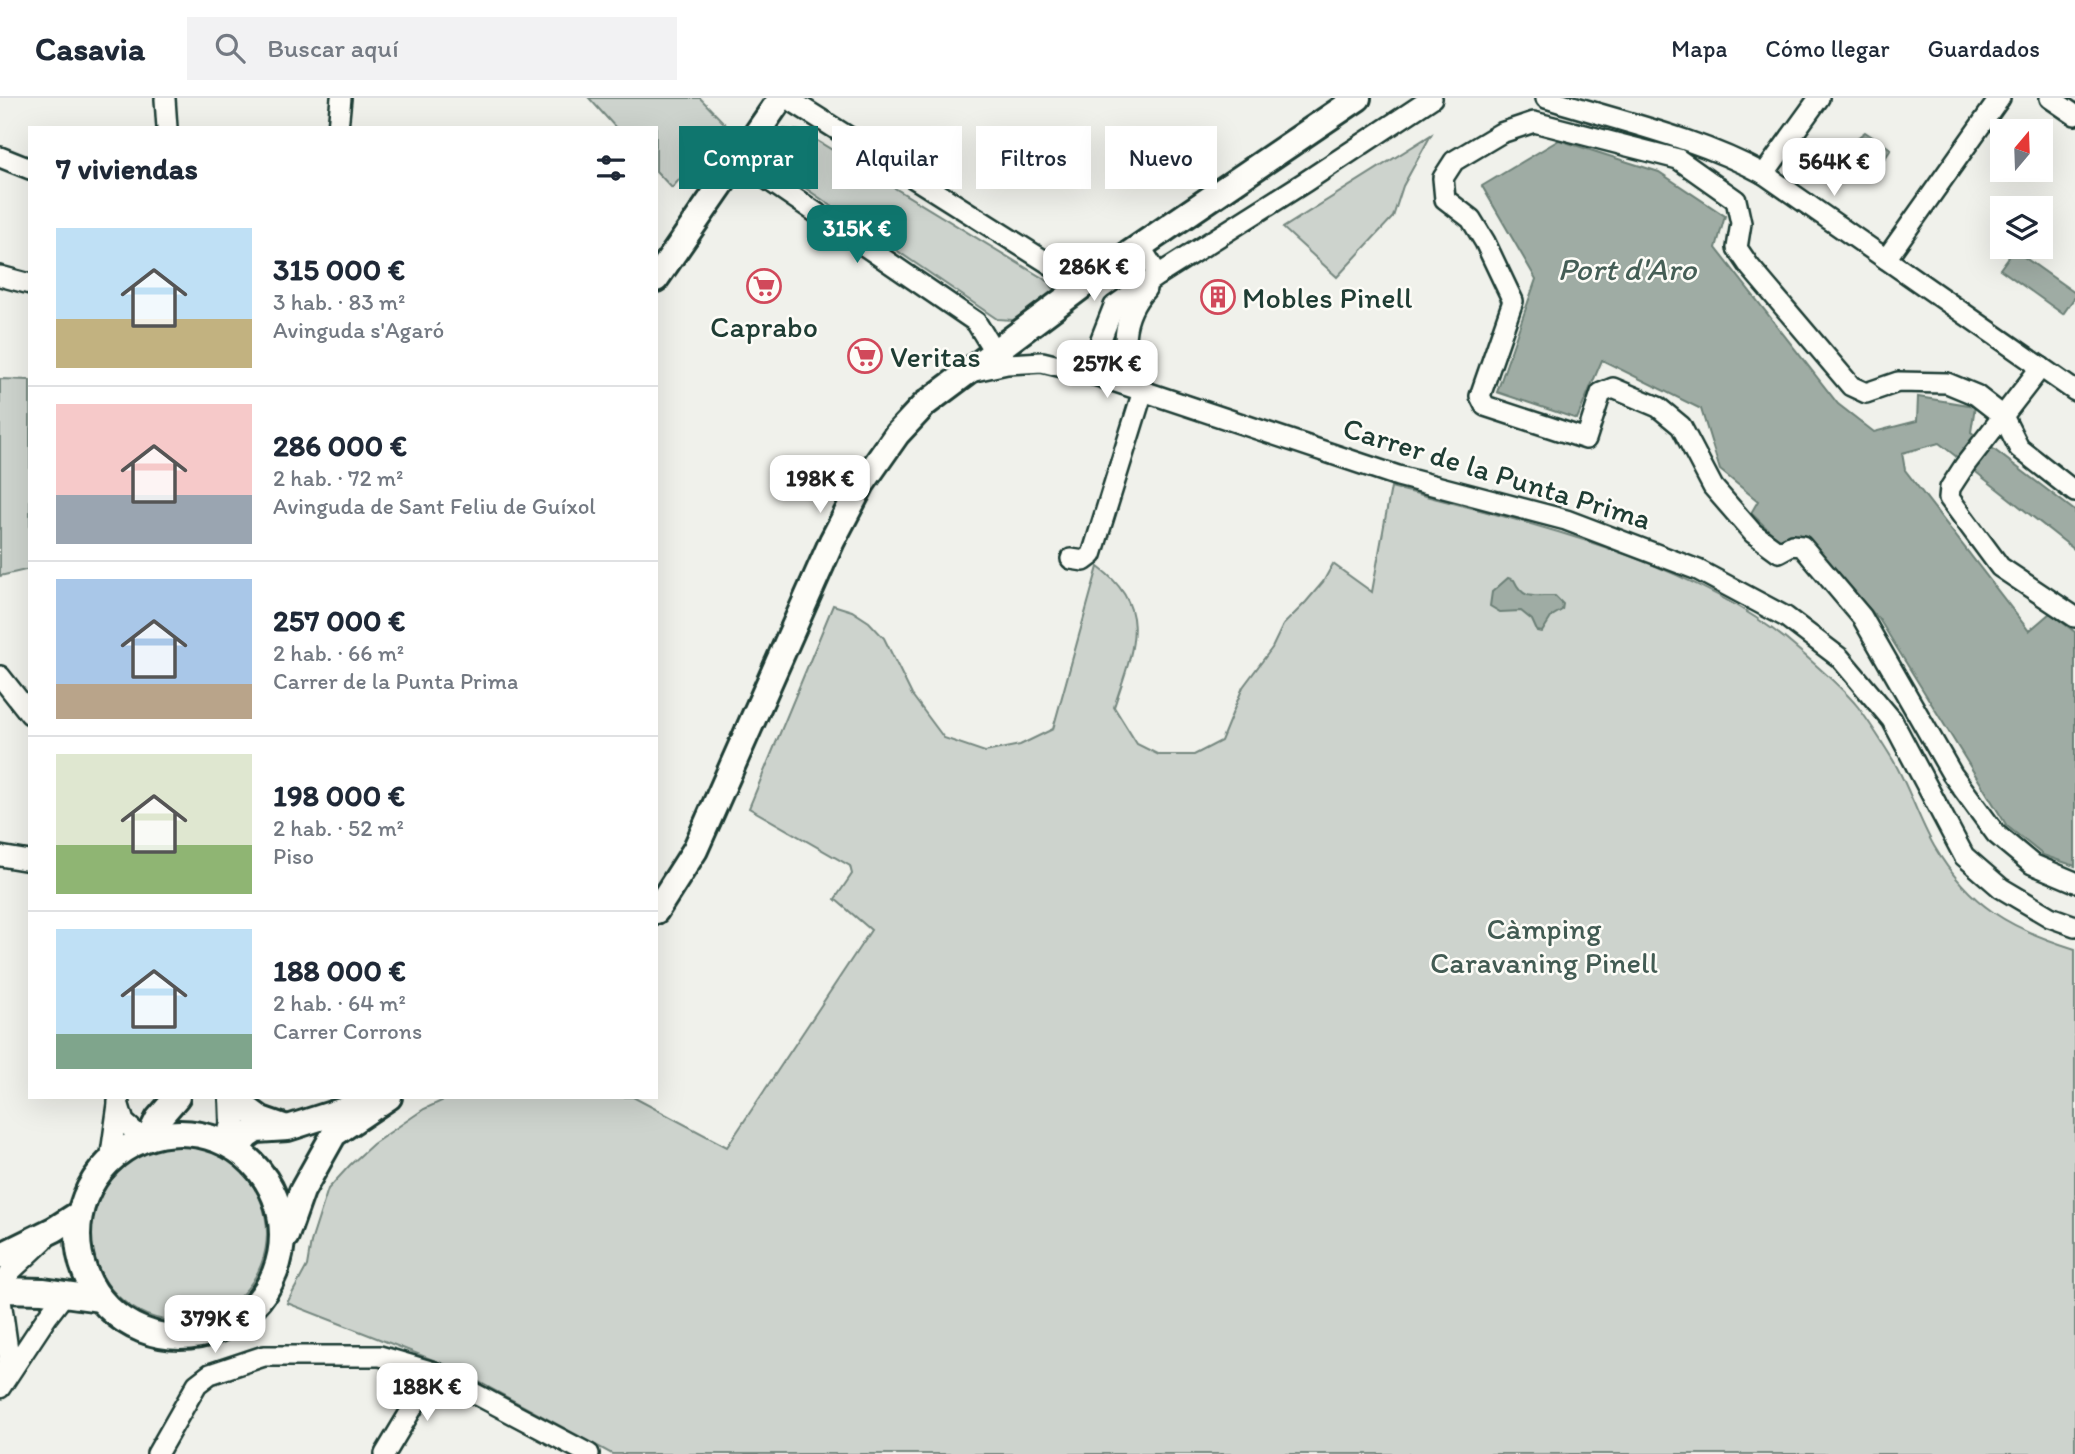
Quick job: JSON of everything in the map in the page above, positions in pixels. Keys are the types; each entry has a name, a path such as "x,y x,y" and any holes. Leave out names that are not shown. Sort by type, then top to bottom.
{"main road":[{"path":"762,126 781,98"},
{"path":"658,908 695,850 832,541 862,484 897,434 925,404 1083,285 1358,98"},
{"path":"658,276 719,189"},
{"path":"146,1138 175,1099"},
{"path":"231,1146 232,1099"},
{"path":"233,1099 261,1119 288,1128"},
{"path":"231,1146 257,1130 288,1128 378,1099"},
{"path":"282,1246 282,1221 276,1197 260,1170 231,1146 192,1133 170,1133 146,1138 125,1148 92,1183 80,1213 80,1255 89,1281 100,1298 125,1321 144,1330 176,1337 209,1333 239,1319 262,1297 274,1278 282,1246 302,1191 334,1133 387,1099"},
{"path":"0,1256 55,1229 80,1213"},
{"path":"0,1291 43,1291 100,1298"}],"street":[{"path":"338,126 341,98"},
{"path":"787,98 1083,285"},
{"path":"1095,374 1101,339 1114,306 1432,98"},
{"path":"1546,98 1698,144 1734,158 1764,174 2075,391"},
{"path":"1764,174 1819,98"},
{"path":"1886,259 2000,98"},
{"path":"2050,98 2075,116"},
{"path":"165,99 167,126"},
{"path":"2075,492 2019,448 2003,415 1976,395 1947,383 1898,382 1866,393 1851,386 1750,267 1737,247 1741,223 1736,200 1678,159 1534,122 1501,133 1454,161 1443,178 1445,199 1471,219 1513,301 1480,396 1485,406 1586,439 1601,393 1613,388 1658,407 1681,426 1713,487 1753,533 1780,552 1792,545 1802,546 1862,617 1952,774 1996,834 2032,864 2075,882"},
{"path":"0,157 28,168"},
{"path":"781,189 976,322 994,351"},
{"path":"1140,246 1158,275"},
{"path":"0,275 28,283"},
{"path":"1071,559 1084,561 1092,555 1137,388 1123,351 1126,326 1138,298 1158,275"},
{"name":"Carrer de la Punta Prima","path":"965,373 1007,364 1042,362 1095,374 1398,476 1566,520 1698,570 1786,617 1840,658 1892,720 1964,856 2001,888 2050,918 2075,926"},
{"path":"2040,366 1965,465 1950,488 1949,498 2000,567 2075,617"},
{"path":"0,676 28,711"},
{"path":"0,856 28,860"},
{"path":"118,1099 124,1122 146,1138"},
{"path":"110,1161 118,1099"},
{"path":"1,1387 9,1357 0,1291 11,1271 55,1229"},
{"path":"1,1387 64,1295"},
{"path":"157,1454 197,1384 210,1374 264,1356 380,1356 434,1372 589,1454"},
{"path":"385,1454 434,1372"}],"green space":[{"path":"589,98 700,98 726,125 679,126 679,180 672,188 658,173 658,126 614,126"},
{"path":"1431,135 1403,186 1393,217 1337,277 1283,228"},
{"path":"818,141 832,150 832,189 896,189 1049,282 1055,292 1013,320 997,319 807,189 818,189"},
{"path":"0,379 28,380 28,569 0,576"},
{"name":"Càmping Caravaning Pinell","path":"1391,487 1552,530 1661,568 1712,592 1759,620 1801,652 1858,707 1899,770 1934,846 1947,867 1977,900 2031,933 2075,949 2075,1454 612,1454 451,1367 287,1303 307,1266 311,1242 328,1189 373,1144 424,1109 446,1099 637,1099 727,1147 871,930 835,899 852,874 850,866 749,808 833,605 852,611 869,622 884,638 912,695 944,738 985,752 1020,745 1053,729 1098,567 1116,582 1127,598 1134,632 1132,650 1114,707 1137,744 1159,755 1194,755 1221,741 1243,687 1272,648 1283,625 1323,582 1333,564 1372,592"},
{"path":"179,1145 213,1151 241,1171 261,1199 267,1233 261,1267 241,1295 213,1315 179,1321 145,1315 117,1295 97,1267 91,1233 97,1199 117,1171 145,1151"}],"water":[{"path":"1865,132 1891,149 1882,163 1856,145 1859,140 1857,138"},
{"name":"Port d'Aro","path":"1559,140 1659,172 1725,216 1716,248 1838,404 1874,432 1917,421 1918,397 1975,406 1971,432 2075,511 2075,550 1939,443 1902,453 1905,470 2029,631 2050,613 2075,632 2075,866 2043,855 2007,826 1879,619 1800,534 1785,546 1751,513 1758,501 1720,470 1701,409 1602,360 1577,419 1497,392 1536,279 1482,186"},
{"path":"2007,259 2027,259 2075,293 2075,297 2063,314 2000,269"},
{"path":"1508,578 1514,580 1526,594 1555,596 1563,604 1562,610 1552,616 1542,632 1537,631 1532,620 1521,611 1500,612 1490,606 1492,592"}],"place":[{"name":"Caprabo","path":"764,286"},
{"name":"Mobles Pinell","path":"1218,297"},
{"name":"Veritas","path":"865,356"}]}
